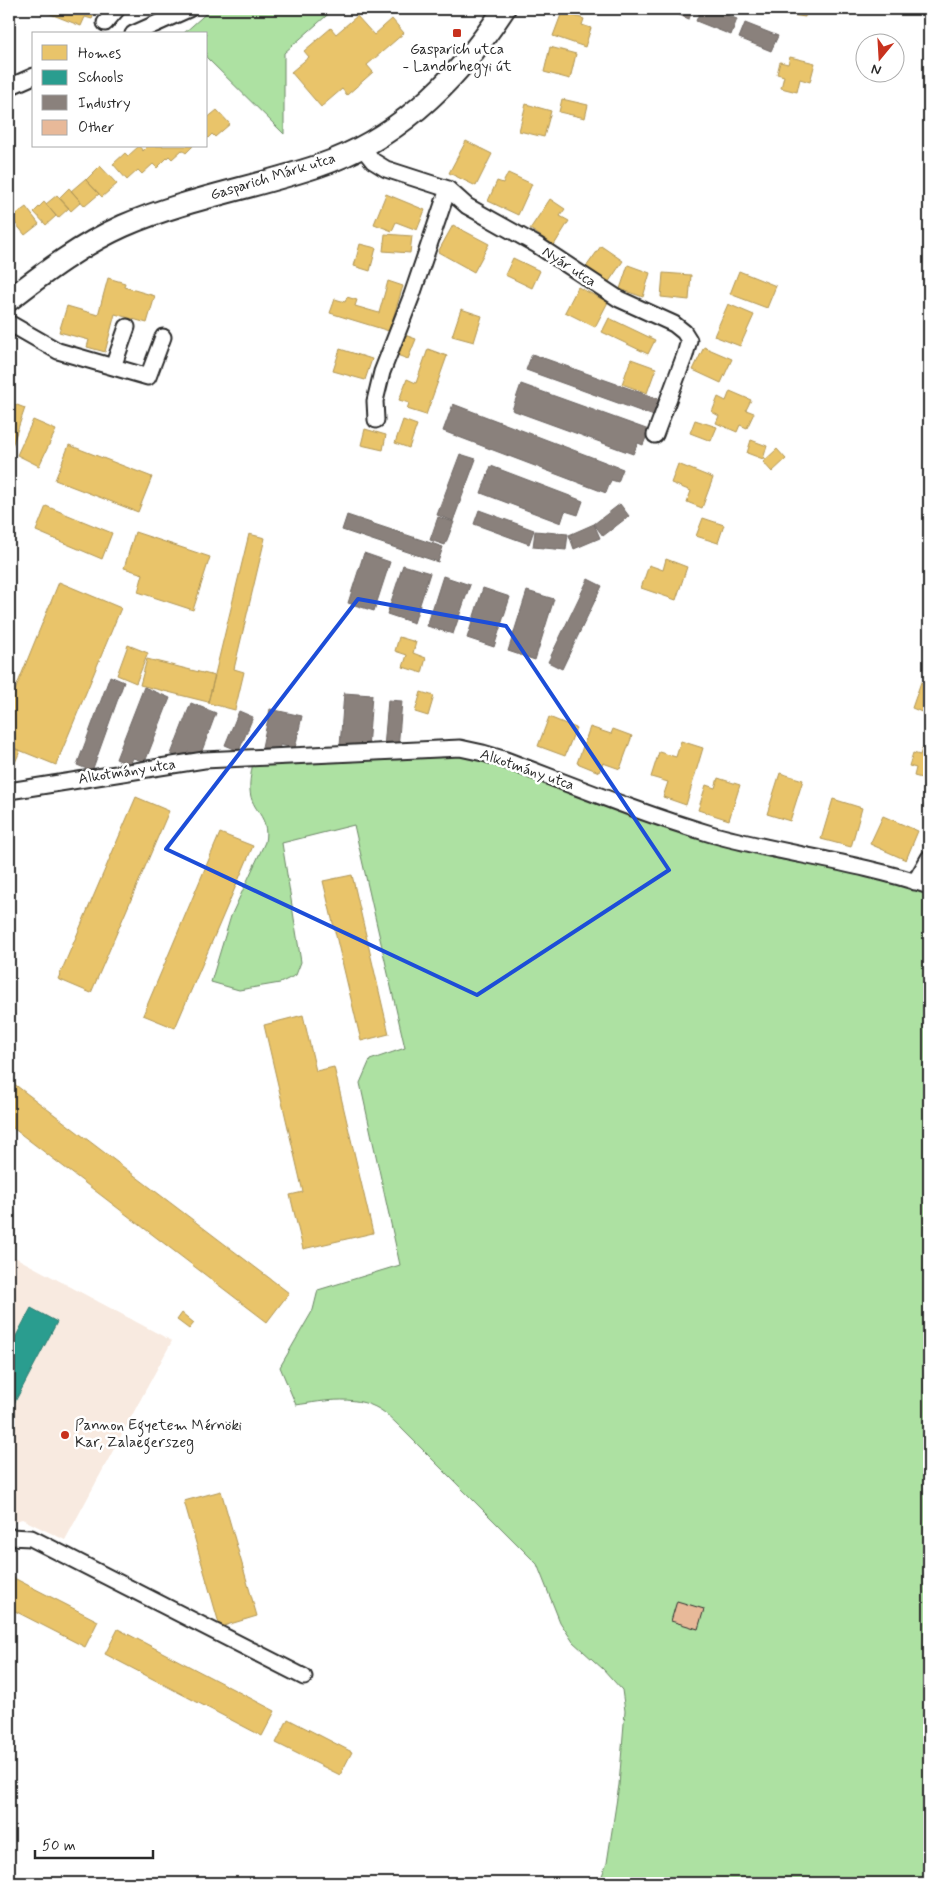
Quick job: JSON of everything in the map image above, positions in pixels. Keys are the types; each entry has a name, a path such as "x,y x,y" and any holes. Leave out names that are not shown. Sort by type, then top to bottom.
{"street":[{"path":"105,23 117,9"},
{"name":"Gasparich Márk utca","path":"9,300 58,262 122,226 180,205 319,166 362,148 417,111 435,95 457,72 487,35 502,9"},
{"path":"137,32 184,10"},
{"path":"9,87 32,77"},
{"name":"Nyár utca","path":"362,148 373,161 386,169 448,189 467,206 537,246 619,299 674,324 684,332 689,340 686,356 655,435"},
{"path":"376,420 375,401 382,372 412,295 448,189"},
{"path":"9,323 58,350 148,378 163,337"},
{"path":"113,367 127,327"},
{"name":"Alkotmány utca","path":"9,791 204,760 460,748 503,759 651,814 710,833 761,847 880,871 922,884"},
{"path":"922,884 929,858"},
{"path":"9,1537 31,1538 304,1677"}],"highlighted area":[{"path":"358,599 506,626 669,870 477,995 166,849"}],"shaded area":[{"name":"Pannon Egyetem Mérnöki Kar, Zalaegerszeg","path":"9,1254 172,1341 65,1540 22,1519 9,1523"}],"green space":[{"path":"211,9 334,9 284,53 284,134 208,59 208,32 185,32"},
{"path":"470,754 757,855 894,881 929,893 929,1883 599,1883 607,1863 619,1785 625,1711 622,1690 603,1669 573,1642 560,1622 537,1564 392,1419 375,1407 353,1401 330,1400 296,1405 280,1367 313,1310 318,1290 400,1265 360,1083 370,1060 405,1048 354,825 282,843 301,962 296,975 280,983 239,990 211,982 231,916 265,842 265,825 251,797 250,779 253,761"}],"building: Homes":[{"path":"49,9 96,9 92,19 85,17 81,26 48,13"},
{"path":"780,9 806,9 805,17 780,13"},
{"path":"562,12 584,19 582,25 591,28 585,47 553,36"},
{"path":"357,16 374,35 392,19 404,33 367,65 373,72 347,95 342,89 321,107 291,72 309,57 304,51 331,28 336,34"},
{"path":"550,47 576,54 570,79 544,72"},
{"path":"790,57 815,63 810,82 800,79 797,92 781,88 784,76 777,74 780,62 788,64"},
{"path":"562,99 588,105 585,118 559,112"},
{"path":"526,104 551,111 544,137 519,131"},
{"path":"217,110 230,124 215,137 212,134 208,138 208,117"},
{"path":"466,141 492,154 476,186 449,173"},
{"path":"137,148 141,148 143,151 146,148 191,148 186,153 182,150 172,159 169,156 157,168 153,164 142,174 138,170 127,180 113,164 125,153 128,156"},
{"path":"100,166 117,184 102,197 86,180"},
{"path":"508,173 532,184 518,215 488,201 497,181 503,183"},
{"path":"85,179 99,194 85,206 71,191"},
{"path":"69,188 81,202 71,211 59,198"},
{"path":"386,194 425,210 417,230 396,222 392,231 374,224"},
{"path":"57,195 69,208 58,218 46,204"},
{"path":"550,199 565,209 560,216 569,221 554,245 530,229"},
{"path":"44,202 56,216 46,225 34,212"},
{"path":"26,207 39,224 25,235 11,218"},
{"path":"453,225 489,244 474,272 438,252"},
{"path":"385,234 412,236 410,253 383,251"},
{"path":"360,244 376,248 370,271 354,266"},
{"path":"601,246 623,261 608,283 586,267"},
{"path":"513,258 540,271 532,288 505,275"},
{"path":"628,265 650,273 643,297 620,289"},
{"path":"739,271 776,286 767,308 730,294"},
{"path":"663,273 691,275 689,300 661,297"},
{"path":"108,278 125,283 124,287 155,296 147,323 115,314 105,352 87,347 89,340 59,332 67,306 98,315"},
{"path":"388,281 403,286 389,331 330,313 335,299 345,302 347,297 357,300 355,306 379,313"},
{"path":"578,287 608,302 595,327 565,312"},
{"path":"728,304 754,315 740,346 714,336"},
{"path":"461,309 482,316 474,342 452,336"},
{"path":"609,318 655,340 648,354 602,332"},
{"path":"402,334 416,339 408,359 394,354"},
{"path":"704,347 732,359 721,383 693,370"},
{"path":"340,349 372,359 365,380 333,371"},
{"path":"428,349 447,356 426,415 407,409 409,403 399,400 407,379 416,383"},
{"path":"631,359 656,368 647,393 622,384"},
{"path":"730,391 751,400 746,410 754,413 747,428 740,425 737,432 716,423 719,416 712,412 718,397 726,401"},
{"path":"9,402 25,408 12,446 9,445"},
{"path":"33,420 56,430 39,466 17,455"},
{"path":"403,420 417,425 409,448 395,443"},
{"path":"695,420 717,427 711,441 690,433"},
{"path":"365,429 386,435 383,450 361,445"},
{"path":"751,440 767,446 763,459 747,453"},
{"path":"69,445 152,477 138,512 55,480"},
{"path":"777,449 786,459 772,472 763,462"},
{"path":"678,464 713,478 702,508 687,502 691,491 671,483"},
{"path":"46,506 112,533 102,559 36,531"},
{"path":"703,518 724,525 718,543 696,536"},
{"path":"135,532 210,557 193,610 138,592 143,574 124,568"},
{"path":"249,534 265,538 234,669 244,672 235,710 208,703"},
{"path":"666,559 687,567 676,600 641,588 649,565 663,570"},
{"path":"59,582 121,608 56,765 9,746 9,705"},
{"path":"399,637 416,642 413,653 426,658 422,673 403,667 407,655 395,651"},
{"path":"128,645 148,653 136,683 117,675"},
{"path":"147,659 215,676 208,702 140,685"},
{"path":"921,682 929,685 929,715 912,708"},
{"path":"421,692 434,696 428,716 415,712"},
{"path":"549,717 576,728 565,756 538,746"},
{"path":"590,727 611,734 613,729 632,736 620,769 603,763 599,772 577,763"},
{"path":"681,741 703,748 686,805 663,797 668,782 651,777 659,752 676,757"},
{"path":"9,747 20,751 9,777"},
{"path":"922,749 929,751 929,780 914,776 916,768 909,766 913,753 920,755"},
{"path":"780,773 803,780 790,821 767,814"},
{"path":"718,778 740,785 729,820 698,810 706,785 715,788"},
{"path":"136,797 169,811 91,993 58,979"},
{"path":"833,799 862,808 851,847 821,839"},
{"path":"883,816 918,831 906,860 870,844"},
{"path":"220,833 253,846 175,1028 143,1015"},
{"path":"352,875 389,1034 361,1041 323,881"},
{"path":"303,1015 316,1071 334,1067 373,1233 303,1249 290,1195 303,1192 264,1025"},
{"path":"9,1080 289,1293 267,1322 9,1125"},
{"path":"182,1313 194,1323 189,1329 177,1320"},
{"path":"221,1491 257,1616 220,1627 184,1501"},
{"path":"10,1576 98,1621 85,1647 9,1608"},
{"path":"118,1629 275,1711 262,1736 105,1654"},
{"path":"288,1719 352,1752 340,1775 276,1743"}],"building: Schools":[{"path":"31,1308 57,1322 9,1413 9,1349"}],"building: Industry":[{"path":"665,9 693,9 689,19"},
{"path":"701,9 711,9 737,19 731,35 696,21"},
{"path":"745,23 778,36 771,51 739,38"},
{"path":"532,354 659,399 654,416 526,370"},
{"path":"521,384 649,430 643,445 638,443 633,454 512,410"},
{"path":"453,404 623,469 618,482 611,480 606,493 443,431"},
{"path":"460,454 476,459 453,521 437,515"},
{"path":"491,466 583,501 578,515 565,511 561,523 481,493"},
{"path":"620,504 629,516 603,536 594,524"},
{"path":"479,510 534,530 529,544 474,524"},
{"path":"347,515 443,547 438,562 342,530"},
{"path":"438,517 454,522 445,545 430,540"},
{"path":"594,524 600,538 574,549 569,535"},
{"path":"535,531 568,534 566,550 533,547"},
{"path":"364,553 390,562 374,611 348,603"},
{"path":"403,565 430,573 414,623 387,614"},
{"path":"443,576 470,585 453,634 427,626"},
{"path":"588,579 602,586 562,669 548,662"},
{"path":"483,588 510,597 494,647 467,638"},
{"path":"527,591 554,599 535,660 508,651"},
{"path":"110,676 124,682 92,771 77,765"},
{"path":"144,687 170,698 145,762 133,758 130,765 116,759"},
{"path":"344,693 372,695 368,748 340,746"},
{"path":"388,700 402,701 398,749 384,748"},
{"path":"191,703 216,713 200,756 188,752 185,760 171,754"},
{"path":"270,709 302,716 295,748 280,745 279,751 262,747"},
{"path":"239,711 253,717 239,751 225,745"}],"building: Other":[{"path":"677,1601 704,1609 698,1629 671,1621"}],"place":[{"name":"Gasparich utca - Landorhegyi út","path":"457,33"},
{"name":"Pannon Egyetem Mérnöki Kar, Zalaegerszeg","path":"65,1435"}]}
